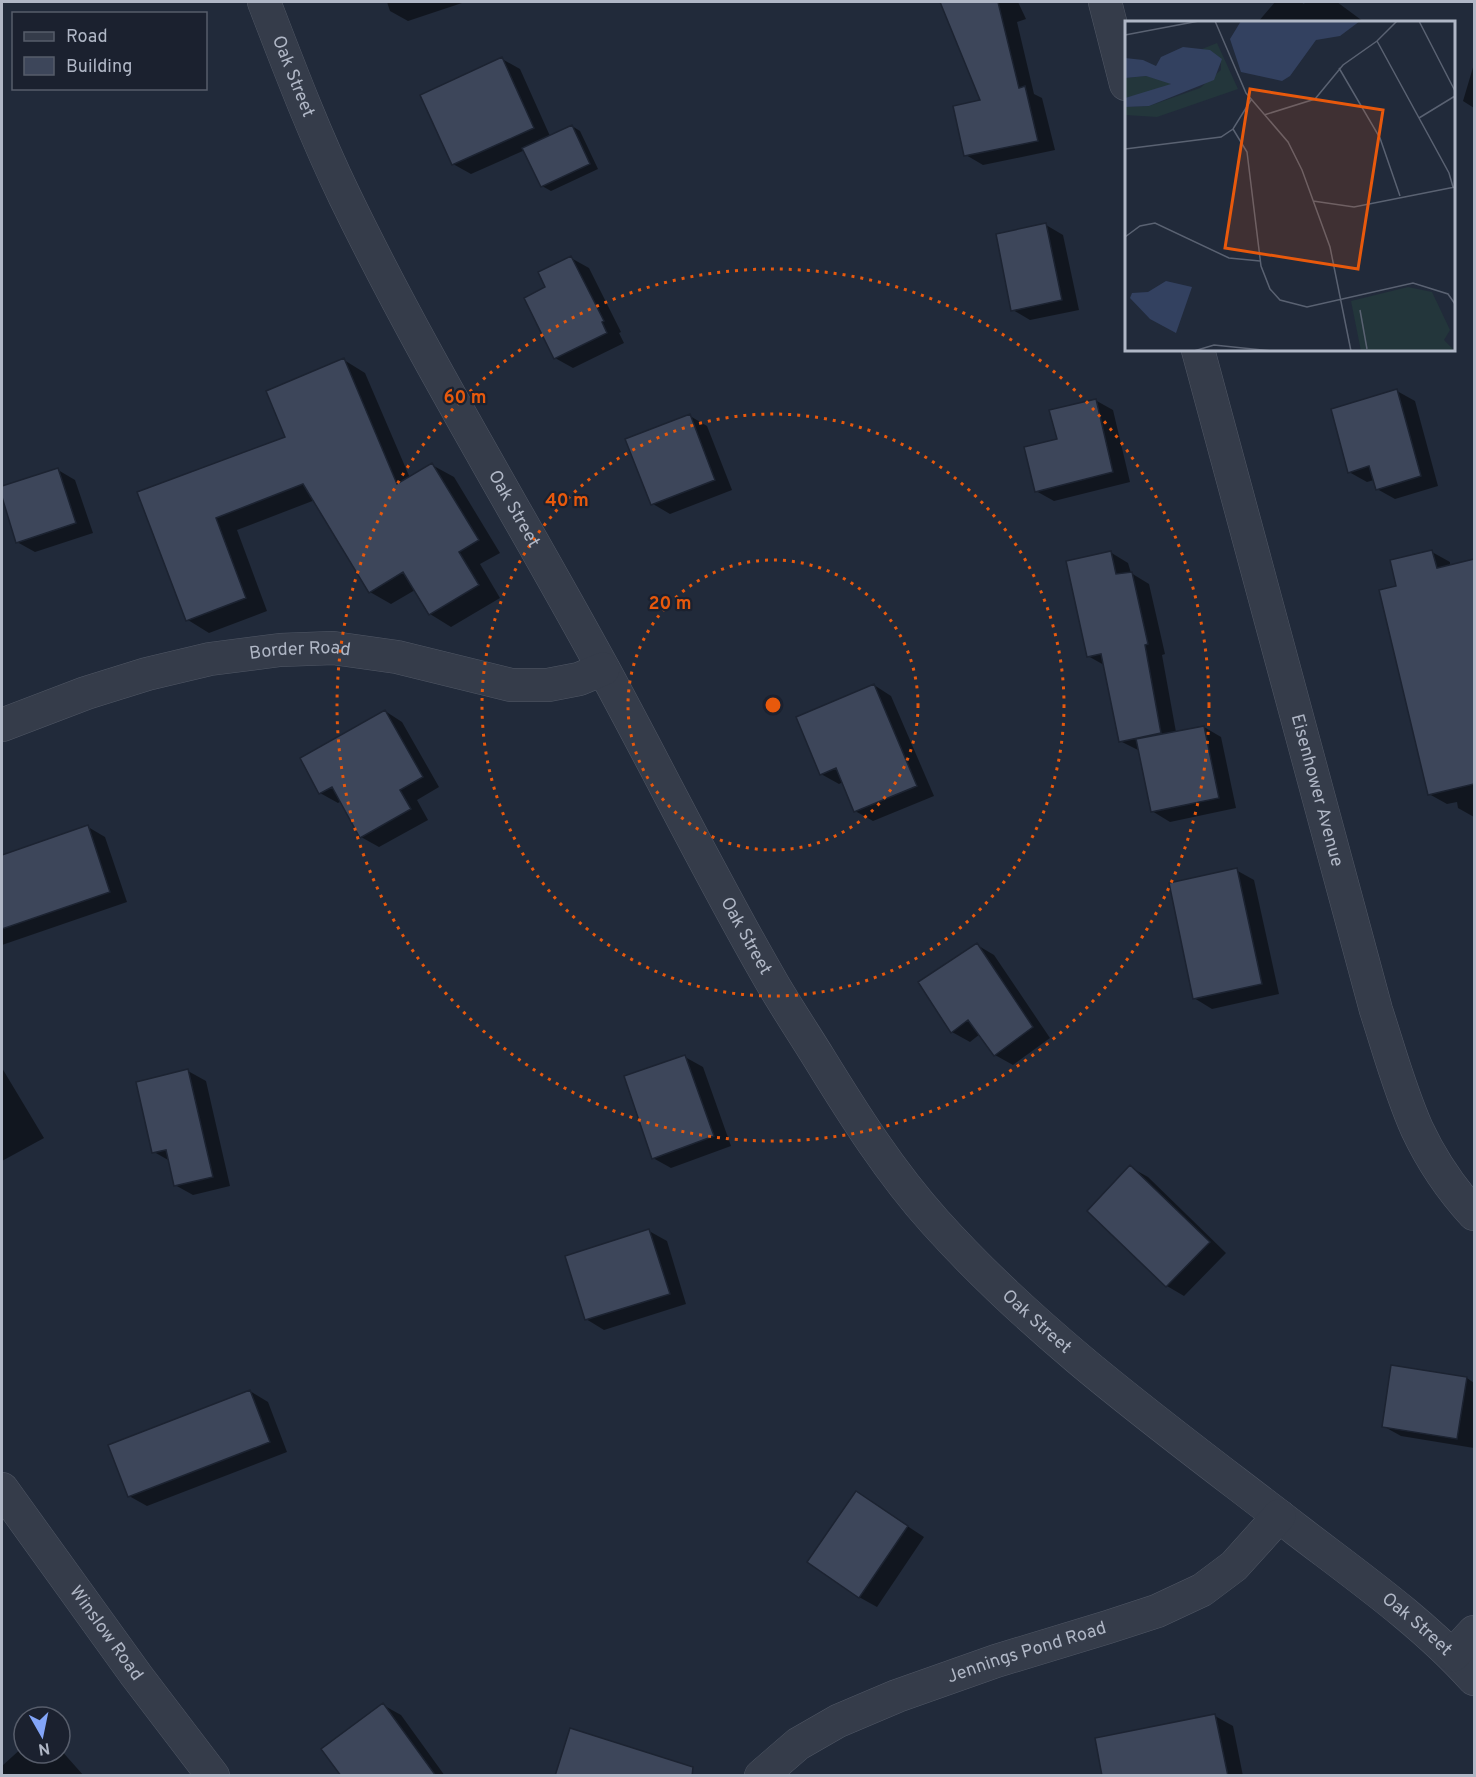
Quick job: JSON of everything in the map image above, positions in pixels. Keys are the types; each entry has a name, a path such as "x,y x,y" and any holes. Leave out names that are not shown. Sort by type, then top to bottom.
{"street":[{"name":"Oak Street","path":"264,2 303,103 344,195 434,367 603,669 775,988 879,1151 925,1210 978,1267 1036,1323 1160,1425 1373,1588 1464,1643 1474,1679"},
{"path":"1105,2 1125,80"},
{"name":"Eisenhower Avenue","path":"1198,351 1376,1010 1418,1130 1443,1174 1474,1214"},
{"name":"Border Road","path":"2,725 86,693 147,674 210,659 280,650 333,648 396,657 511,685 548,685 579,679 603,669"},
{"name":"Winslow Road","path":"2,1489 135,1675 213,1776"},
{"name":"Jennings Pond Road","path":"761,1776 798,1744 838,1722 897,1696 996,1660 1156,1611 1202,1590 1234,1566 1279,1516"}],"building":[{"path":"940,2 998,2 1019,88 1025,86 1038,141 964,156 953,106 980,100"},
{"path":"502,57 534,128 452,165 420,95"},
{"path":"572,125 590,164 541,187 522,148"},
{"path":"1046,223 1062,300 1011,311 996,234"},
{"path":"571,256 604,321 602,322 607,333 554,359 524,298 545,287 538,272"},
{"path":"344,358 397,484 432,463 479,540 459,552 479,585 429,615 403,572 369,593 303,484 216,518 246,598 186,621 137,492 285,437 266,391"},
{"path":"1397,389 1421,476 1376,490 1369,466 1348,473 1331,409"},
{"path":"1096,399 1113,472 1035,492 1024,447 1057,439 1049,410"},
{"path":"690,414 715,480 651,505 625,439"},
{"path":"58,468 76,523 16,543 2,497 2,486"},
{"path":"1432,550 1437,568 1474,559 1474,784 1428,795 1379,590 1396,586 1390,560"},
{"path":"1111,551 1116,574 1132,572 1148,644 1145,645 1161,733 1119,742 1101,654 1087,657 1066,561"},
{"path":"874,684 917,786 854,812 836,768 820,775 796,717"},
{"path":"385,710 423,777 400,790 411,809 360,838 332,787 319,794 300,758"},
{"path":"1204,726 1219,798 1151,812 1136,739"},
{"path":"88,825 110,892 2,929 2,855"},
{"path":"1237,868 1262,984 1193,999 1169,883"},
{"path":"977,943 1033,1027 994,1056 968,1020 951,1033 918,982"},
{"path":"685,1055 714,1136 652,1159 624,1076"},
{"path":"188,1069 213,1177 174,1186 166,1150 152,1153 136,1082"},
{"path":"1130,1165 1210,1242 1166,1287 1087,1211"},
{"path":"649,1229 670,1294 585,1320 565,1256"},
{"path":"1391,1365 1467,1377 1457,1439 1382,1427"},
{"path":"250,1390 270,1442 128,1497 108,1445"},
{"path":"856,1491 908,1526 859,1598 807,1562"},
{"path":"383,1703 436,1776 341,1776 321,1749"},
{"path":"1215,1714 1228,1776 1102,1776 1095,1738"},
{"path":"570,1728 693,1767 692,1776 555,1776"}]}
